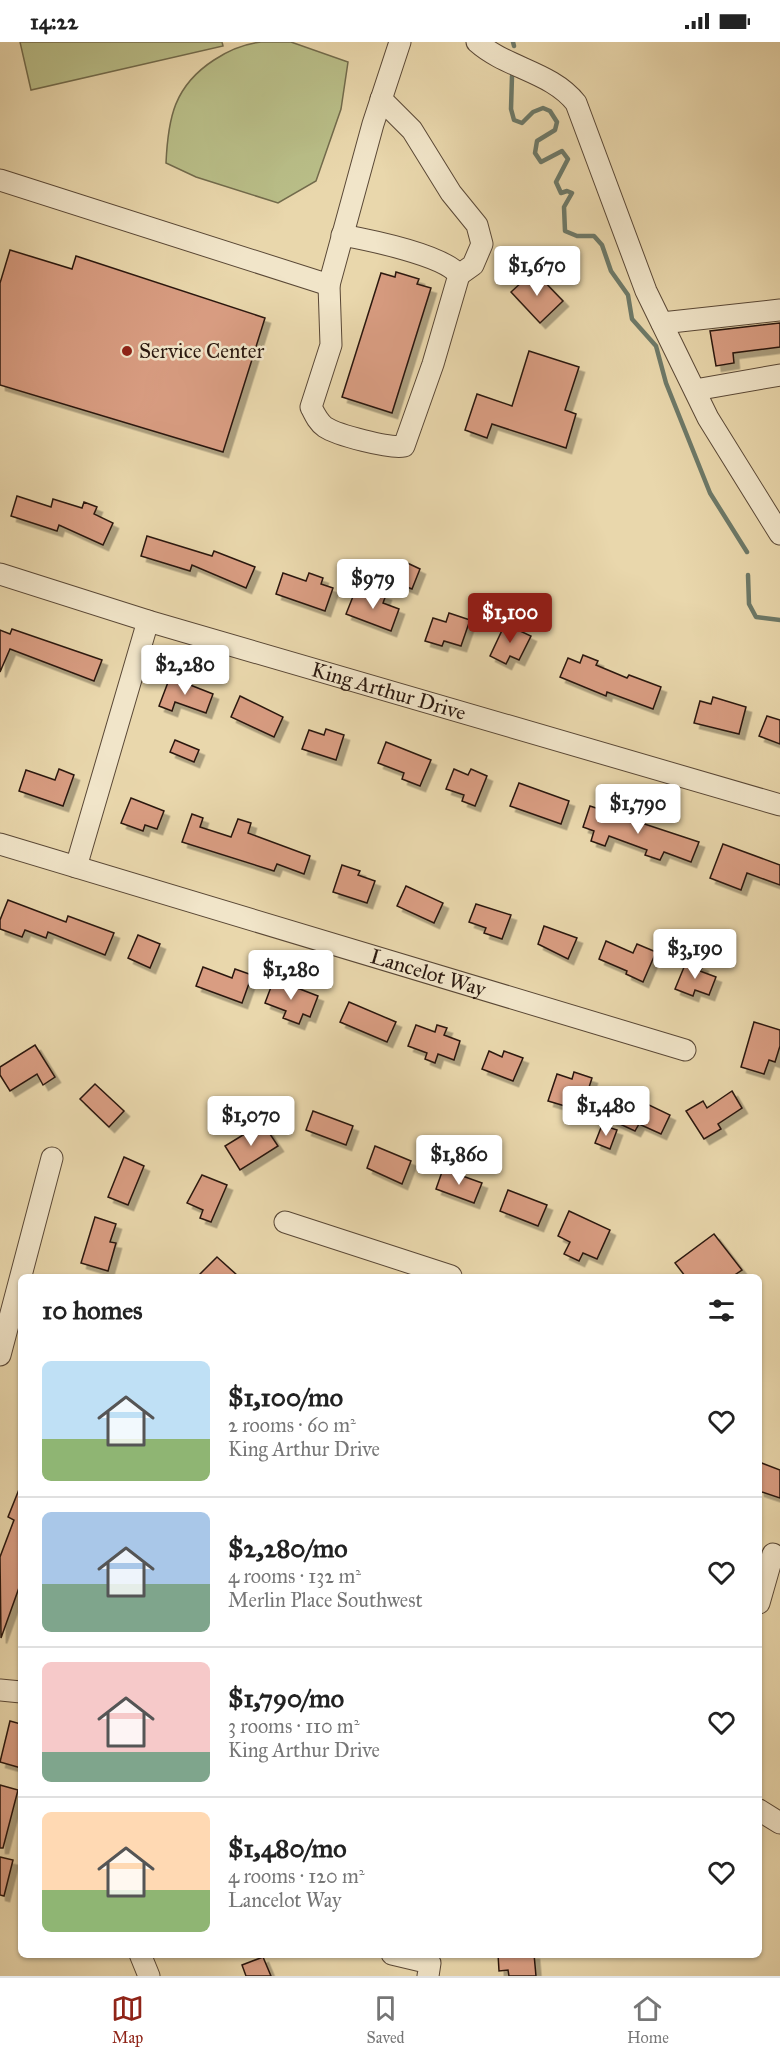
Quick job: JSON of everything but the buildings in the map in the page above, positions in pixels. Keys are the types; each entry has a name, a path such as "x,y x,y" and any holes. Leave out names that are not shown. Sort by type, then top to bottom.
{"street":[{"path":"381,99 412,130 451,193 477,225 482,244 473,265 459,275 409,435 404,446 396,448 326,428 316,418 311,407 331,345 329,285 381,99 400,42"},
{"path":"477,42 494,55 567,91 576,103 628,247 662,323 708,418 780,534"},
{"path":"0,180 329,285"},
{"path":"342,235 374,241 441,261 453,267 459,275"},
{"path":"662,323 780,310"},
{"path":"695,390 780,375"},
{"name":"King Arthur Drive","path":"0,574 148,621 780,805"},
{"path":"76,867 148,621"},
{"name":"Lancelot Way","path":"0,844 685,1050"},
{"path":"21,1274 52,1158"},
{"path":"285,1222 445,1274"},
{"path":"0,1354 18,1286"},
{"path":"762,1589 770,1553"},
{"path":"0,1690 18,1692"},
{"path":"762,1812 780,1823"},
{"path":"142,1958 149,1976"},
{"path":"409,1958 430,1963 428,1976"}],"green space":[{"path":"20,42 222,42 223,46 31,90"},
{"path":"261,42 291,42 348,62 341,109 316,181 278,203 196,177 166,163 172,117 182,92 190,81 225,53"}],"waterway":[{"path":"513,42 514,46"},
{"path":"512,76 511,109 514,120 522,123 533,112 543,108 550,111 557,122 555,130 537,141 535,153 541,162 562,151 568,159 556,182 561,193 567,191 572,193 564,207 565,231 577,236 594,236 602,245 611,271 628,295 632,319 656,346 666,383 710,493 747,552"},
{"path":"748,575 749,604 756,617 780,620"}],"place":[{"name":"Service Center","path":"127,351"}]}
